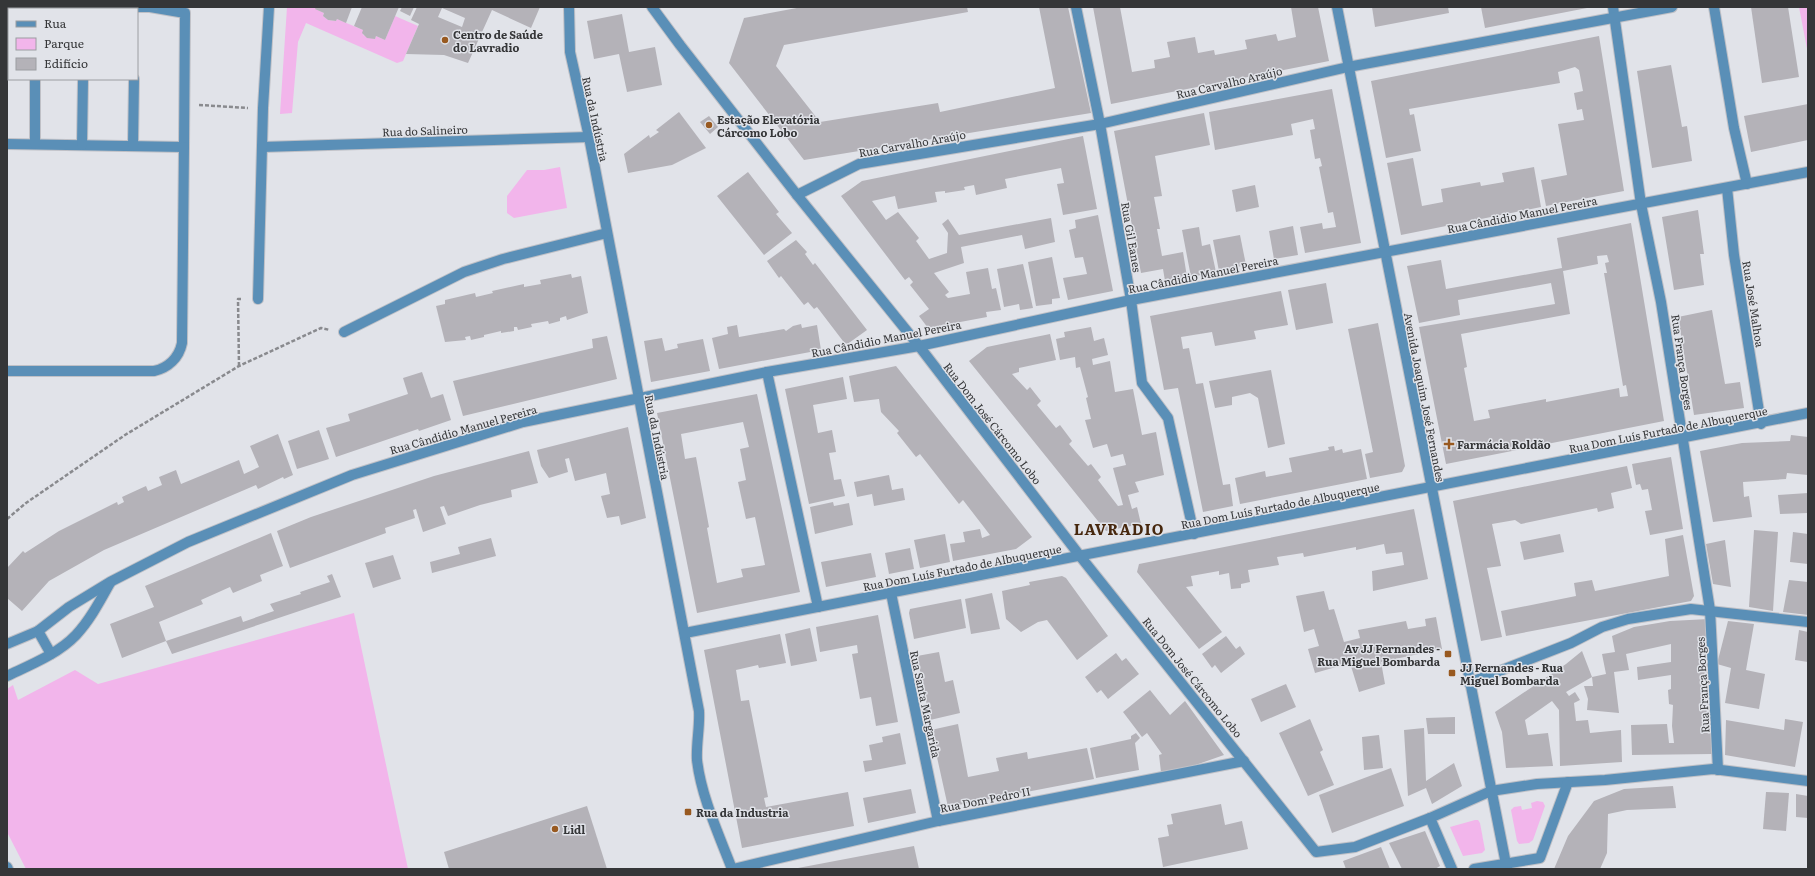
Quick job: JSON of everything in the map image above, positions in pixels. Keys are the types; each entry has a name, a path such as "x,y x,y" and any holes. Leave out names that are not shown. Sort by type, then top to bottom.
{"street":[{"path":"7,371 154,371 167,366 178,355 182,343 185,13 150,7 114,7"},
{"path":"258,299 263,108 269,7"},
{"name":"Rua da Indústria","path":"569,7 570,52 589,137 699,711 697,759 715,824 732,869"},
{"name":"Rua Dom José Cárcomo Lobo","path":"653,7 680,45 797,195 919,346 1080,556 1316,852 1355,848 1430,818"},
{"name":"Rua Gil Eanes","path":"1076,7 1100,124 1131,300 1142,383 1168,418 1194,534"},
{"name":"Avenida Joaquim José Fernandes","path":"1337,7 1506,866"},
{"name":"Rua França Borges","path":"1613,7 1641,204 1662,302 1682,439 1710,610 1718,770"},
{"name":"Rua Carvalho Araújo","path":"797,195 859,164 1100,124 1348,67 1672,7"},
{"path":"1714,7 1734,128 1747,184"},
{"path":"35,80 35,144"},
{"path":"82,145 83,80"},
{"path":"133,146 134,80"},
{"name":"Rua do Salineiro","path":"262,147 589,137"},
{"path":"7,144 184,147"},
{"name":"Rua Cândidio Manuel Pereira","path":"7,644 38,631 69,607 110,582 188,542 352,475 523,422 767,372 919,346 1131,300 1808,172"},
{"name":"Rua José Malhoa","path":"1727,188 1734,255 1761,424"},
{"path":"344,332 464,272 503,259 607,233"},
{"path":"767,372 818,607"},
{"name":"Rua Dom Luís Furtado de Albuquerque","path":"685,633 1761,424 1808,413"},
{"path":"7,676 51,654 75,635 94,611 110,582"},
{"name":"Rua Santa Margarida","path":"891,593 938,821"},
{"path":"1469,683 1571,643 1602,627 1628,619 1691,609 1808,622"},
{"path":"38,631 51,654"},
{"name":"Rua Dom Pedro II","path":"732,869 938,821 1244,761"},
{"path":"1452,869 1430,818 1491,791 1538,784 1718,770 1808,781"},
{"path":"1474,869 1506,866 1540,858 1568,782"}],"path":[{"path":"184,104 263,108"},
{"path":"239,366 238,299 258,299"},
{"path":"7,519 26,503 125,435 239,366 321,328 344,332"}],"green space":[{"path":"287,7 316,7 316,9 324,13 323,16 328,20 336,21 337,19 363,30 363,35 375,39 376,36 385,40 395,16 418,26 403,61 397,63 306,23 298,42 292,113 280,114"},
{"path":"1799,7 1808,7 1808,54"},
{"path":"560,167 567,208 514,218 507,213 507,196 527,170 544,170"},
{"path":"354,613 408,869 26,869 7,832 7,689 13,685 18,700 75,670 98,684"},
{"path":"1537,801 1543,802 1545,806 1533,840 1529,843 1519,844 1517,841 1511,810 1514,807 1521,806 1522,810 1532,808 1531,803"},
{"path":"1478,820 1480,823 1485,850 1482,853 1463,856 1450,827"}],"building":[{"path":"316,7 352,7 346,23 337,19 336,21 328,20 323,16 324,13 315,9"},
{"path":"362,7 399,7 385,40 376,36 375,39 367,38 362,33 363,30 354,26"},
{"path":"402,7 414,7 410,16 400,11"},
{"name":"Centro de Saúde do Lavradio","path":"417,7 540,7 531,28 492,10 468,63 444,55 406,54 419,24 411,20","holes":["442,8 465,18 462,27 438,17"]},
{"path":"802,7 967,7 968,12 784,45 776,66 820,122 938,103 940,112 1055,88 1039,7 1068,7 1091,113 804,160 729,63 744,18"},
{"path":"1093,7 1120,7 1132,72 1155,68 1154,60 1170,57 1167,42 1195,37 1198,53 1214,50 1215,55 1247,49 1245,40 1276,34 1278,41 1296,37 1291,7 1318,7 1329,61 1111,104"},
{"path":"1372,7 1448,7 1449,13 1375,27"},
{"path":"1481,7 1587,7 1587,8 1485,28"},
{"path":"1751,7 1788,7 1799,77 1762,83"},
{"path":"622,14 629,52 655,47 662,85 627,92 619,54 594,59 587,21"},
{"path":"1599,36 1624,191 1546,206 1541,180 1567,175 1558,124 1584,120 1582,109 1577,110 1574,93 1583,91 1579,70 1575,67 1558,72 1560,83 1409,109 1410,115 1414,114 1421,151 1386,158 1371,81"},
{"path":"1671,65 1682,127 1687,126 1692,161 1652,168 1637,71"},
{"path":"1332,89 1361,243 1305,253 1300,227 1322,223 1323,229 1336,227 1333,212 1328,213 1319,167 1322,166 1320,158 1315,159 1310,130 1315,129 1313,119 1291,124 1293,135 1215,150 1209,112"},
{"path":"1808,104 1808,140 1751,152 1744,116"},
{"path":"679,112 706,148 672,165 628,173 624,154 649,135 650,138 659,132 656,130"},
{"path":"1204,113 1210,145 1155,156 1162,196 1154,197 1160,229 1157,229 1162,256 1183,252 1187,277 1165,281 1163,269 1141,273 1114,131"},
{"name":"Estação Elevatória Cárcomo Lobo","path":"709,116 718,127 710,134 700,122"},
{"path":"1083,136 1097,209 1063,215 1057,184 1064,183 1061,168 1005,179 1007,188 976,195 974,185 964,187 965,190 945,193 945,191 935,192 937,202 898,209 895,196 872,201 886,220 898,212 919,238 916,241 929,259 947,253 948,233 942,224 948,219 959,235 1051,218 1055,242 1025,249 1022,235 961,247 964,263 934,273 949,292 945,295 948,298 970,294 966,272 988,268 992,289 996,288 1001,310 986,312 987,317 928,328 919,316 929,309 910,285 913,282 909,277 905,280 841,196 862,181"},
{"path":"1413,158 1422,206 1443,202 1441,189 1480,182 1481,186 1504,182 1502,173 1534,167 1541,207 1401,235 1387,163"},
{"path":"748,172 779,212 776,214 792,233 764,255 717,196"},
{"path":"1255,185 1259,207 1236,212 1232,190"},
{"path":"1698,210 1704,254 1700,254 1704,285 1674,290 1662,217"},
{"path":"1098,215 1113,291 1068,300 1063,278 1087,274 1083,257 1075,258 1069,230 1076,228 1075,220"},
{"path":"1631,223 1664,421 1446,464 1419,327 1555,304 1551,283 1458,300 1460,315 1419,323 1407,266 1441,260 1446,289 1562,268 1557,238","holes":["1607,255 1609,262 1605,263 1607,273 1604,273 1623,386 1626,385 1628,396 1620,397 1619,388 1546,402 1546,399 1488,410 1490,418 1474,421 1464,368 1467,367 1461,334 1570,314 1563,271 1598,264 1597,256"]},
{"path":"1293,226 1298,255 1274,259 1269,231"},
{"path":"1199,227 1202,246 1210,244 1216,272 1191,277 1182,230"},
{"path":"1240,235 1246,265 1219,271 1213,240"},
{"path":"796,240 807,252 805,254 813,265 815,263 867,330 846,345 817,307 814,309 808,302 804,305 781,276 779,278 767,261"},
{"path":"1052,257 1060,298 1052,299 1052,304 1036,306 1028,262"},
{"path":"1023,264 1033,308 1020,310 1019,304 1004,307 997,269"},
{"path":"571,274 572,278 581,276 588,313 567,320 566,316 560,318 560,321 549,324 548,321 531,324 532,327 518,330 517,327 514,327 514,331 501,333 501,331 471,340 470,336 465,337 466,340 445,342 436,306 445,304 445,300 475,293 476,297 493,293 492,291 524,284 524,287 541,284 540,280"},
{"path":"1326,283 1333,323 1296,330 1288,290"},
{"path":"1281,291 1288,325 1254,331 1256,339 1215,346 1212,332 1181,337 1183,349 1189,348 1196,384 1203,383 1223,485 1230,484 1233,506 1203,512 1178,388 1164,390 1150,316"},
{"path":"1712,310 1725,384 1740,382 1744,408 1694,415 1678,317"},
{"path":"1378,323 1405,466 1402,472 1370,478 1365,454 1373,452 1348,329"},
{"path":"801,324 802,328 817,325 821,350 719,369 712,338 728,334 727,327 737,325 739,337 784,329 786,331 793,326"},
{"path":"1091,327 1094,341 1104,338 1108,355 1092,359 1093,365 1110,361 1115,392 1133,389 1142,435 1156,432 1164,475 1135,482 1139,492 1128,495 1132,509 1137,507 1141,524 1106,531 969,361 987,347 1050,334 1056,360 1019,368 1019,372 1012,374 1027,390 1030,387 1041,401 1037,405 1056,428 1060,425 1072,441 1069,444 1088,466 1091,464 1101,477 1098,480 1118,506 1123,505 1113,468 1126,465 1123,454 1111,457 1107,444 1093,448 1085,420 1091,419 1086,398 1088,397 1080,367 1076,368 1075,357 1060,360 1056,339 1065,337 1064,332"},
{"path":"607,336 617,379 463,416 453,381 593,348 592,339"},
{"path":"662,338 665,351 678,348 677,344 703,339 710,371 651,382 644,341"},
{"path":"896,366 1032,537 1016,549 953,561 950,544 965,542 963,532 980,529 982,538 990,535 963,500 959,504 920,454 916,457 897,433 899,431 881,412 879,399 854,402 849,376"},
{"path":"1271,370 1285,444 1268,448 1258,398 1250,393 1232,397 1232,405 1215,408 1209,381"},
{"path":"422,372 431,398 443,394 451,420 419,431 418,429 336,457 326,428 350,421 348,414 408,394 403,378"},
{"path":"843,377 847,399 813,405 818,433 832,430 836,452 829,453 834,480 841,479 845,496 809,504 785,389"},
{"path":"757,394 800,592 697,613 657,413","holes":["743,422 749,447 740,449 746,480 738,482 746,519 755,517 765,565 741,569 743,577 717,583 707,528 709,527 696,457 685,459 681,434"]},
{"path":"628,427 646,518 621,525 619,516 607,518 601,496 610,494 606,473 575,481 569,458 565,459 568,472 549,478 541,466 537,450"},
{"path":"319,430 329,459 297,469 288,441"},
{"path":"278,434 293,475 284,479 283,477 258,489 256,485 104,550 49,581 22,611 7,598 7,568 23,551 25,553 59,531 117,502 118,505 124,502 122,497 146,486 148,491 162,485 159,477 176,470 181,484 239,460 244,474 259,467 250,446"},
{"path":"1791,435 1808,437 1808,475 1787,473 1786,479 1743,482 1744,497 1749,496 1752,517 1713,522 1700,451 1742,443 1790,441"},
{"path":"1334,446 1335,451 1342,449 1343,453 1361,449 1367,479 1240,504 1235,478 1265,471 1266,477 1292,472 1289,458 1329,450 1328,447"},
{"path":"529,451 538,483 511,490 512,497 480,505 448,516 444,506 440,507 446,524 423,532 416,509 413,510 415,518 385,528 386,533 290,568 277,531 311,517 434,476"},
{"path":"1671,457 1683,529 1650,535 1645,511 1652,510 1648,489 1642,490 1640,484 1636,485 1632,464"},
{"path":"1627,466 1632,488 1611,493 1614,508 1598,512 1597,508 1521,524 1515,520 1492,524 1501,566 1487,568 1502,637 1481,641 1453,501"},
{"path":"889,475 892,490 903,488 905,500 874,506 872,494 857,497 854,482"},
{"path":"1808,493 1808,513 1780,514 1778,495"},
{"path":"833,502 834,506 849,503 853,525 815,534 810,507"},
{"path":"1414,509 1428,579 1373,591 1372,571 1404,565 1402,552 1386,554 1384,544 1356,550 1356,547 1304,557 1303,553 1277,557 1279,565 1248,570 1250,582 1241,584 1241,588 1231,589 1229,573 1219,575 1219,571 1191,576 1193,586 1186,587 1222,632 1199,649 1137,572 1139,564"},
{"path":"1754,530 1778,532 1773,611 1749,607"},
{"path":"1793,532 1808,534 1808,564 1790,562"},
{"path":"271,533 283,566 260,575 262,581 233,593 230,587 201,600 203,604 159,622 166,641 122,658 110,624 154,607 145,586"},
{"path":"945,534 950,562 920,568 914,540"},
{"path":"1560,534 1564,552 1524,560 1520,542"},
{"path":"1683,535 1694,596 1691,601 1506,636 1501,611 1576,596 1574,583 1592,580 1595,591 1669,576 1665,539"},
{"path":"491,538 496,556 432,573 430,562 460,554 458,547"},
{"path":"1725,540 1731,587 1713,584 1706,544"},
{"path":"910,548 914,569 889,574 885,553"},
{"path":"871,553 876,577 826,587 821,562"},
{"path":"393,555 401,579 373,588 365,563"},
{"path":"332,574 341,597 172,654 166,641 241,616 243,622 274,611 270,604 301,594 300,592 330,582 327,576"},
{"path":"1062,576 1066,578 1108,636 1077,660 1047,620 1038,622 1021,632 1006,619 1002,591 1030,585 1029,582"},
{"path":"1789,580 1808,582 1808,615 1783,612"},
{"path":"1324,591 1329,610 1334,609 1344,642 1360,638 1358,630 1406,621 1408,629 1426,626 1425,619 1436,617 1442,649 1381,662 1385,684 1359,692 1350,663 1315,673 1308,649 1319,646 1314,629 1304,632 1296,596"},
{"path":"992,593 1000,629 971,634 965,599"},
{"path":"961,599 966,628 914,639 909,613 910,609"},
{"path":"878,615 898,722 876,726 871,697 860,699 852,654 858,653 857,645 820,652 816,627"},
{"path":"1709,619 1707,677 1712,754 1632,755 1631,725 1667,724 1669,743 1674,743 1672,726 1673,705 1669,704 1668,690 1671,689 1671,675 1638,680 1637,667 1671,662 1671,644 1626,654 1629,670 1614,672 1619,713 1587,710 1588,699 1584,686 1593,686 1592,677 1606,674 1602,654 1615,652 1612,636 1634,627 1670,621"},
{"path":"1728,621 1754,624 1746,670 1765,674 1759,709 1725,703 1731,668 1717,664"},
{"path":"810,628 817,661 791,666 785,634"},
{"path":"1799,630 1808,632 1808,662 1795,660"},
{"path":"780,634 786,663 759,668 758,665 736,670 741,701 749,700 768,797 764,798 766,807 848,792 854,826 742,848 704,650"},
{"path":"1226,636 1236,649 1240,646 1245,654 1221,673 1215,665 1212,668 1202,654"},
{"path":"1582,651 1592,677 1566,692 1569,696 1575,692 1580,700 1574,703 1576,721 1588,720 1590,733 1621,730 1622,762 1560,766 1559,710 1552,701 1525,720 1528,735 1548,733 1553,766 1506,768 1502,732 1495,712 1566,664"},
{"path":"939,652 945,682 953,680 960,713 930,720 917,656"},
{"path":"1116,653 1122,661 1126,658 1139,674 1108,699 1101,690 1097,693 1085,677"},
{"path":"1286,684 1296,707 1261,722 1251,699"},
{"path":"1150,690 1170,715 1185,701 1224,755 1187,768 1161,772 1159,755 1162,754 1147,733 1142,737 1123,712"},
{"path":"1455,717 1455,734 1428,734 1426,718"},
{"path":"1310,719 1323,750 1320,752 1334,785 1308,796 1279,733"},
{"path":"1785,719 1803,722 1795,767 1725,755 1726,720 1784,730"},
{"path":"958,724 968,777 999,771 996,758 1027,752 1028,759 1087,748 1094,779 948,807 931,730"},
{"path":"1424,728 1426,781 1454,763 1462,786 1432,804 1426,788 1408,796 1404,730"},
{"path":"900,733 906,764 865,772 863,761 872,760 869,745 883,742 882,737"},
{"path":"1136,733 1140,738 1135,743 1139,770 1096,778 1090,748 1131,739 1131,736"},
{"path":"1379,735 1383,768 1364,770 1362,737"},
{"path":"1391,768 1404,806 1332,833 1319,795"},
{"path":"1673,786 1676,808 1627,810 1608,814 1607,853 1600,869 1554,869 1568,836 1594,801 1624,789"},
{"path":"911,789 916,813 868,823 863,798"},
{"path":"1766,792 1789,793 1786,831 1763,829"},
{"path":"1796,794 1808,796 1808,818 1796,817"},
{"path":"1221,804 1225,825 1242,821 1248,849 1163,867 1158,838 1169,836 1167,825 1173,824 1171,814"},
{"name":"Lidl","path":"587,806 607,869 449,869 444,852"},
{"path":"1425,831 1440,866 1435,869 1402,869 1389,843"},
{"path":"914,846 919,869 798,869 798,868"},
{"path":"1381,847 1390,869 1346,869 1343,861"}],"place":[{"name":"Centro de Saúde do Lavradio","path":"445,40"},
{"name":"Estação Elevatória Cárcomo Lobo","path":"709,125"},
{"name":"Farmácia Roldão","path":"1449,444"},
{"name":"Av JJ Fernandes - Rua Miguel Bombarda","path":"1448,654"},
{"name":"JJ Fernandes - Rua Miguel Bombarda","path":"1452,673"},
{"name":"Rua da Industria","path":"688,812"},
{"name":"Lidl","path":"555,829"}],"district":[{"name":"LAVRADIO","path":"1119,528"}]}
